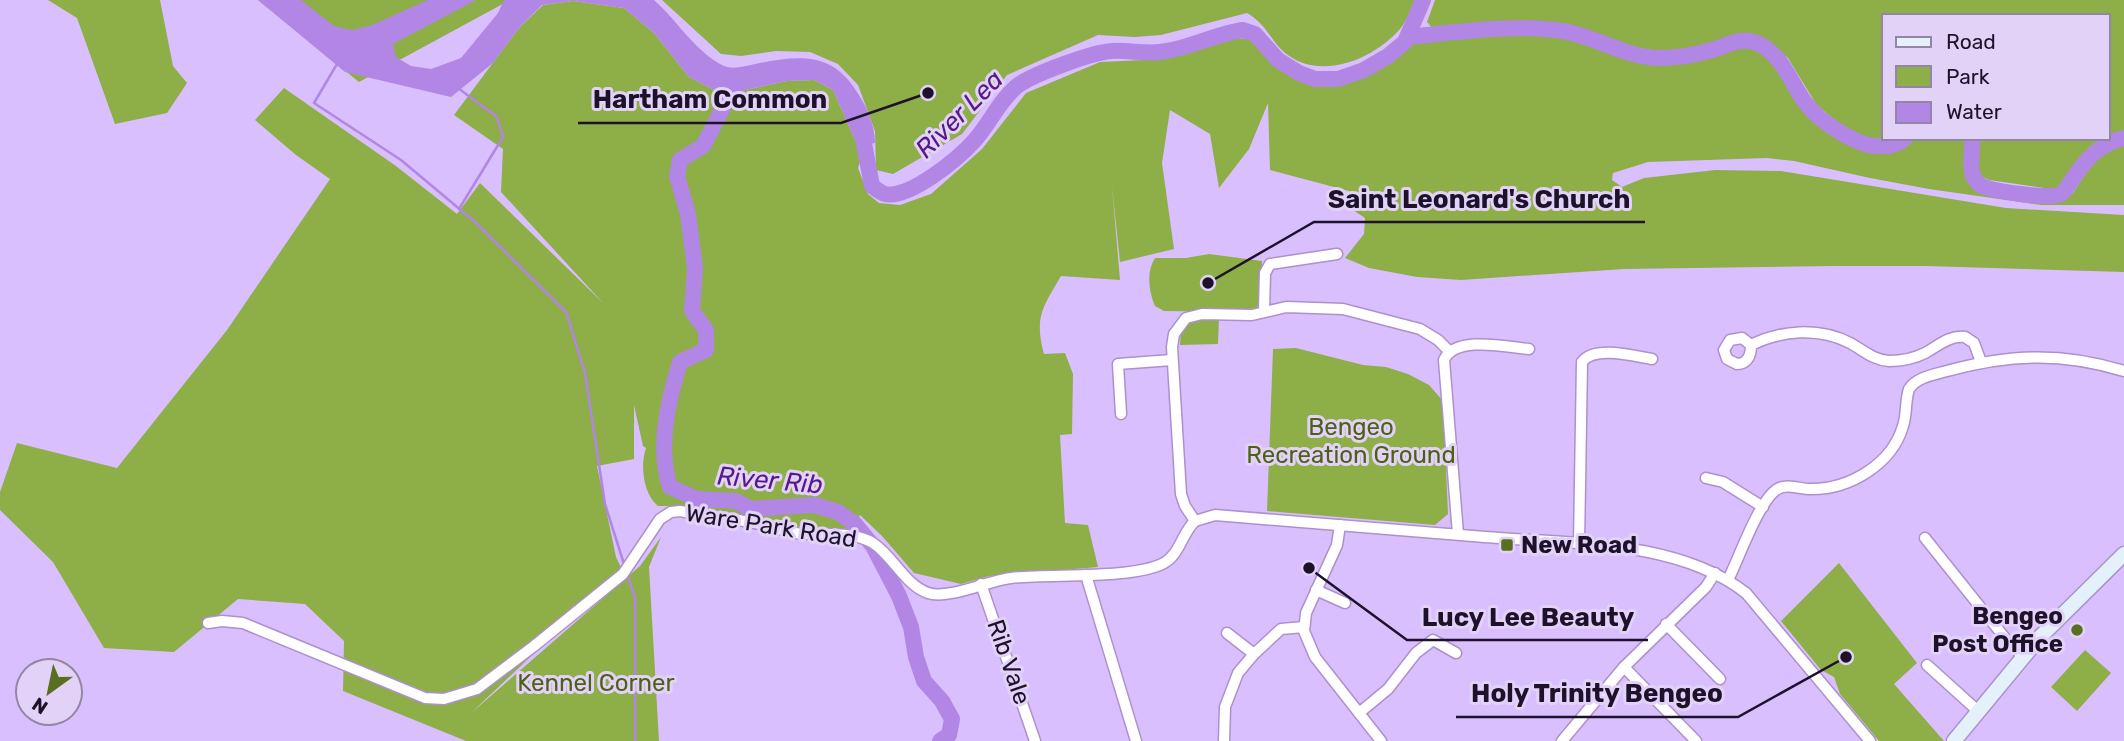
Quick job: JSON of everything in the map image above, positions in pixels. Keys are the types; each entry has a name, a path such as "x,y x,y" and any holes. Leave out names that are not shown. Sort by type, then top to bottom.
{"main road":[{"path":"1954,741 2023,656 2124,554"}],"street":[{"path":"1264,310 1265,274 1270,264 1337,254"},
{"path":"1449,351 1420,328 1371,314 1319,306 1286,307 1264,310 1252,315 1202,314 1186,318 1174,334 1172,360 1181,494 1185,506 1195,521 1215,515 1579,544 1669,557 1715,573 1754,601 1870,741"},
{"path":"1751,345 1785,333 1819,334 1841,340 1872,357 1889,361 1918,356 1942,342 1960,336 1974,344 1982,362"},
{"path":"1458,534 1444,366 1449,351 1456,347 1476,345 1529,349"},
{"path":"1579,544 1582,362 1587,356 1600,352 1652,359"},
{"path":"1728,580 1773,492 1781,487 1826,488 1849,483 1885,457 1901,433 1911,385 1929,376 1982,362 2039,356 2071,359 2124,371"},
{"path":"1121,414 1118,364 1172,360"},
{"path":"1706,478 1723,482 1763,507"},
{"name":"Ware Park Road","path":"208,623 243,623 425,698 444,699 477,690 623,574 653,527 671,512 680,511 742,521 790,532 855,537 873,543 917,586 929,593 941,594 1039,574 1086,575 1140,569 1165,562 1174,554 1195,521"},
{"path":"1340,525 1337,545 1306,613 1304,627 1311,650 1381,741"},
{"path":"1925,538 2009,643 2023,656"},
{"path":"1562,741 1624,667 1706,587 1715,573"},
{"path":"1086,575 1136,741"},
{"name":"Rib Vale","path":"981,584 1035,741"},
{"path":"1316,590 1345,603"},
{"path":"1666,624 1720,679"},
{"path":"1224,741 1223,718 1228,693 1238,673 1281,629 1304,627"},
{"path":"1227,633 1254,654"},
{"path":"1359,713 1388,689 1416,653 1433,640 1456,653"},
{"path":"1927,665 1978,711"},
{"path":"1624,667 1696,741"}],"green space":[{"path":"48,0 160,0 173,66 187,83 167,113 115,124 77,18"},
{"path":"258,0 510,0 359,82"},
{"path":"662,0 1415,0 1402,26 1389,40 1361,58 1329,66 1298,61 1284,52 1259,22 1247,13 1161,35 1098,35 1007,75 962,134 893,174 876,170 875,131 858,85 838,64 810,52 776,51 741,56 721,54"},
{"path":"1435,0 2124,0 2124,131 2110,135 2110,14 1882,14 1882,138 1874,140 1853,132 1816,104 1788,58 1776,48 1743,34 1696,48 1666,52 1638,48 1564,23 1434,30 1427,22"},
{"name":"Kennel Corner","path":"573,1 624,8 654,33 689,77 718,92 730,104 745,90 787,81 814,80 833,90 858,147 861,159 858,168 868,194 879,203 900,205 931,194 982,149 1026,93 1100,62 1165,59 1232,38 1254,39 1290,71 1303,78 1332,84 1364,77 1404,43 1421,38 1492,34 1542,35 1573,40 1631,58 1661,61 1703,56 1747,44 1770,55 1809,115 1854,147 1883,153 1910,140 1967,140 1966,162 1969,177 1978,188 1986,192 2059,200 2073,193 2096,158 2124,144 2124,205 2041,205 1929,189 1794,161 1767,158 1648,162 1613,173 1612,180 1622,187 1644,178 1715,170 1781,171 2006,208 2124,215 2124,272 1833,266 1624,269 1461,280 1417,277 1369,268 1345,258 1364,234 1365,218 1353,210 1349,191 1270,170 1268,103 1249,149 1219,188 1210,134 1170,110 1162,163 1174,249 1120,262 1112,186 1120,280 1061,276 1045,305 1040,321 1044,354 1065,353 1073,374 1072,434 1060,435 1065,523 1088,525 1098,567 989,576 961,584 914,573 860,515 850,532 807,530 677,506 658,506 649,494 644,479 646,448 643,446 634,405 634,459 597,466 616,557 622,570 470,714 640,566 661,537 649,567 659,741 466,741 343,691 344,641 305,604 238,599 174,652 104,648 53,562 0,510 0,492 17,443 117,468 227,330 330,179 296,155 255,120 284,88 396,166 457,214 480,183 603,303 501,192 503,149 454,115 519,28 543,5"},
{"path":"1977,140 2100,140 2084,152 2065,184 2058,190 1989,180 1978,172 1975,163"},
{"path":"1209,254 1262,261 1260,302 1256,309 1247,312 1164,311 1155,306 1149,282 1150,269 1155,258 1186,258"},
{"path":"1219,318 1218,344 1180,345 1181,332 1188,320"},
{"name":"Bengeo Recreation Ground","path":"1296,348 1363,365 1386,367 1429,385 1443,401 1448,514 1435,525 1267,511 1273,349"},
{"path":"1839,563 1917,663 1894,684 1944,741 1879,741 1840,694 1834,677 1821,670 1781,621"},
{"path":"2085,650 2111,673 2077,711 2051,687"}],"water":[{"path":"258,0 301,0 334,26 352,30 372,25 428,0 476,0 393,44 396,57 411,66 431,69 461,58 498,13 504,0 654,0 704,53 724,66 731,68 798,58 823,62 835,68 863,102 872,122 875,143 858,147 833,90 814,80 787,81 745,90 730,104 719,102 718,92 689,77 654,33 624,8 573,1 542,5 519,28 493,63 451,97 345,72"}],"waterway":[{"name":"River Lea","path":"859,128 872,186 883,193 895,194 920,184 958,157 975,140 1005,98 1017,86 1063,64 1112,51 1170,50 1243,30 1255,34 1278,60 1299,73 1315,79 1338,79 1364,70 1405,42 1423,0"},
{"path":"1408,37 1485,30 1544,29 1563,31 1637,55 1660,58 1697,54 1739,41 1752,42 1774,55 1808,106 1820,119 1835,129 1870,145 1891,145 1902,140"},
{"path":"337,64 314,103 401,160 475,222 566,312 585,373 605,504 624,564"},
{"name":"River Rib","path":"729,85 723,108 703,146 680,160 677,176 688,214 695,268 692,311 706,330 706,350 680,362 676,377 664,440 670,487 697,499 736,501 751,509 814,505 838,512 855,524 873,546 899,596 911,627 916,657 924,681 942,701 952,719 949,735 940,741"},
{"path":"458,88 497,117 503,137 459,209"},
{"path":"1972,140 1972,172 1980,185 2007,192 2055,196 2066,189 2095,152 2124,138"},
{"path":"627,574 635,597 635,741"}],"place":[{"name":"Hartham Common","path":"928,93"},
{"name":"Saint Leonard's Church","path":"1208,283"},
{"name":"New Road","path":"1507,545"},
{"name":"Lucy Lee Beauty","path":"1309,568"},
{"name":"Bengeo Post Office","path":"2077,630"},
{"name":"Holy Trinity Bengeo","path":"1846,657"}]}
